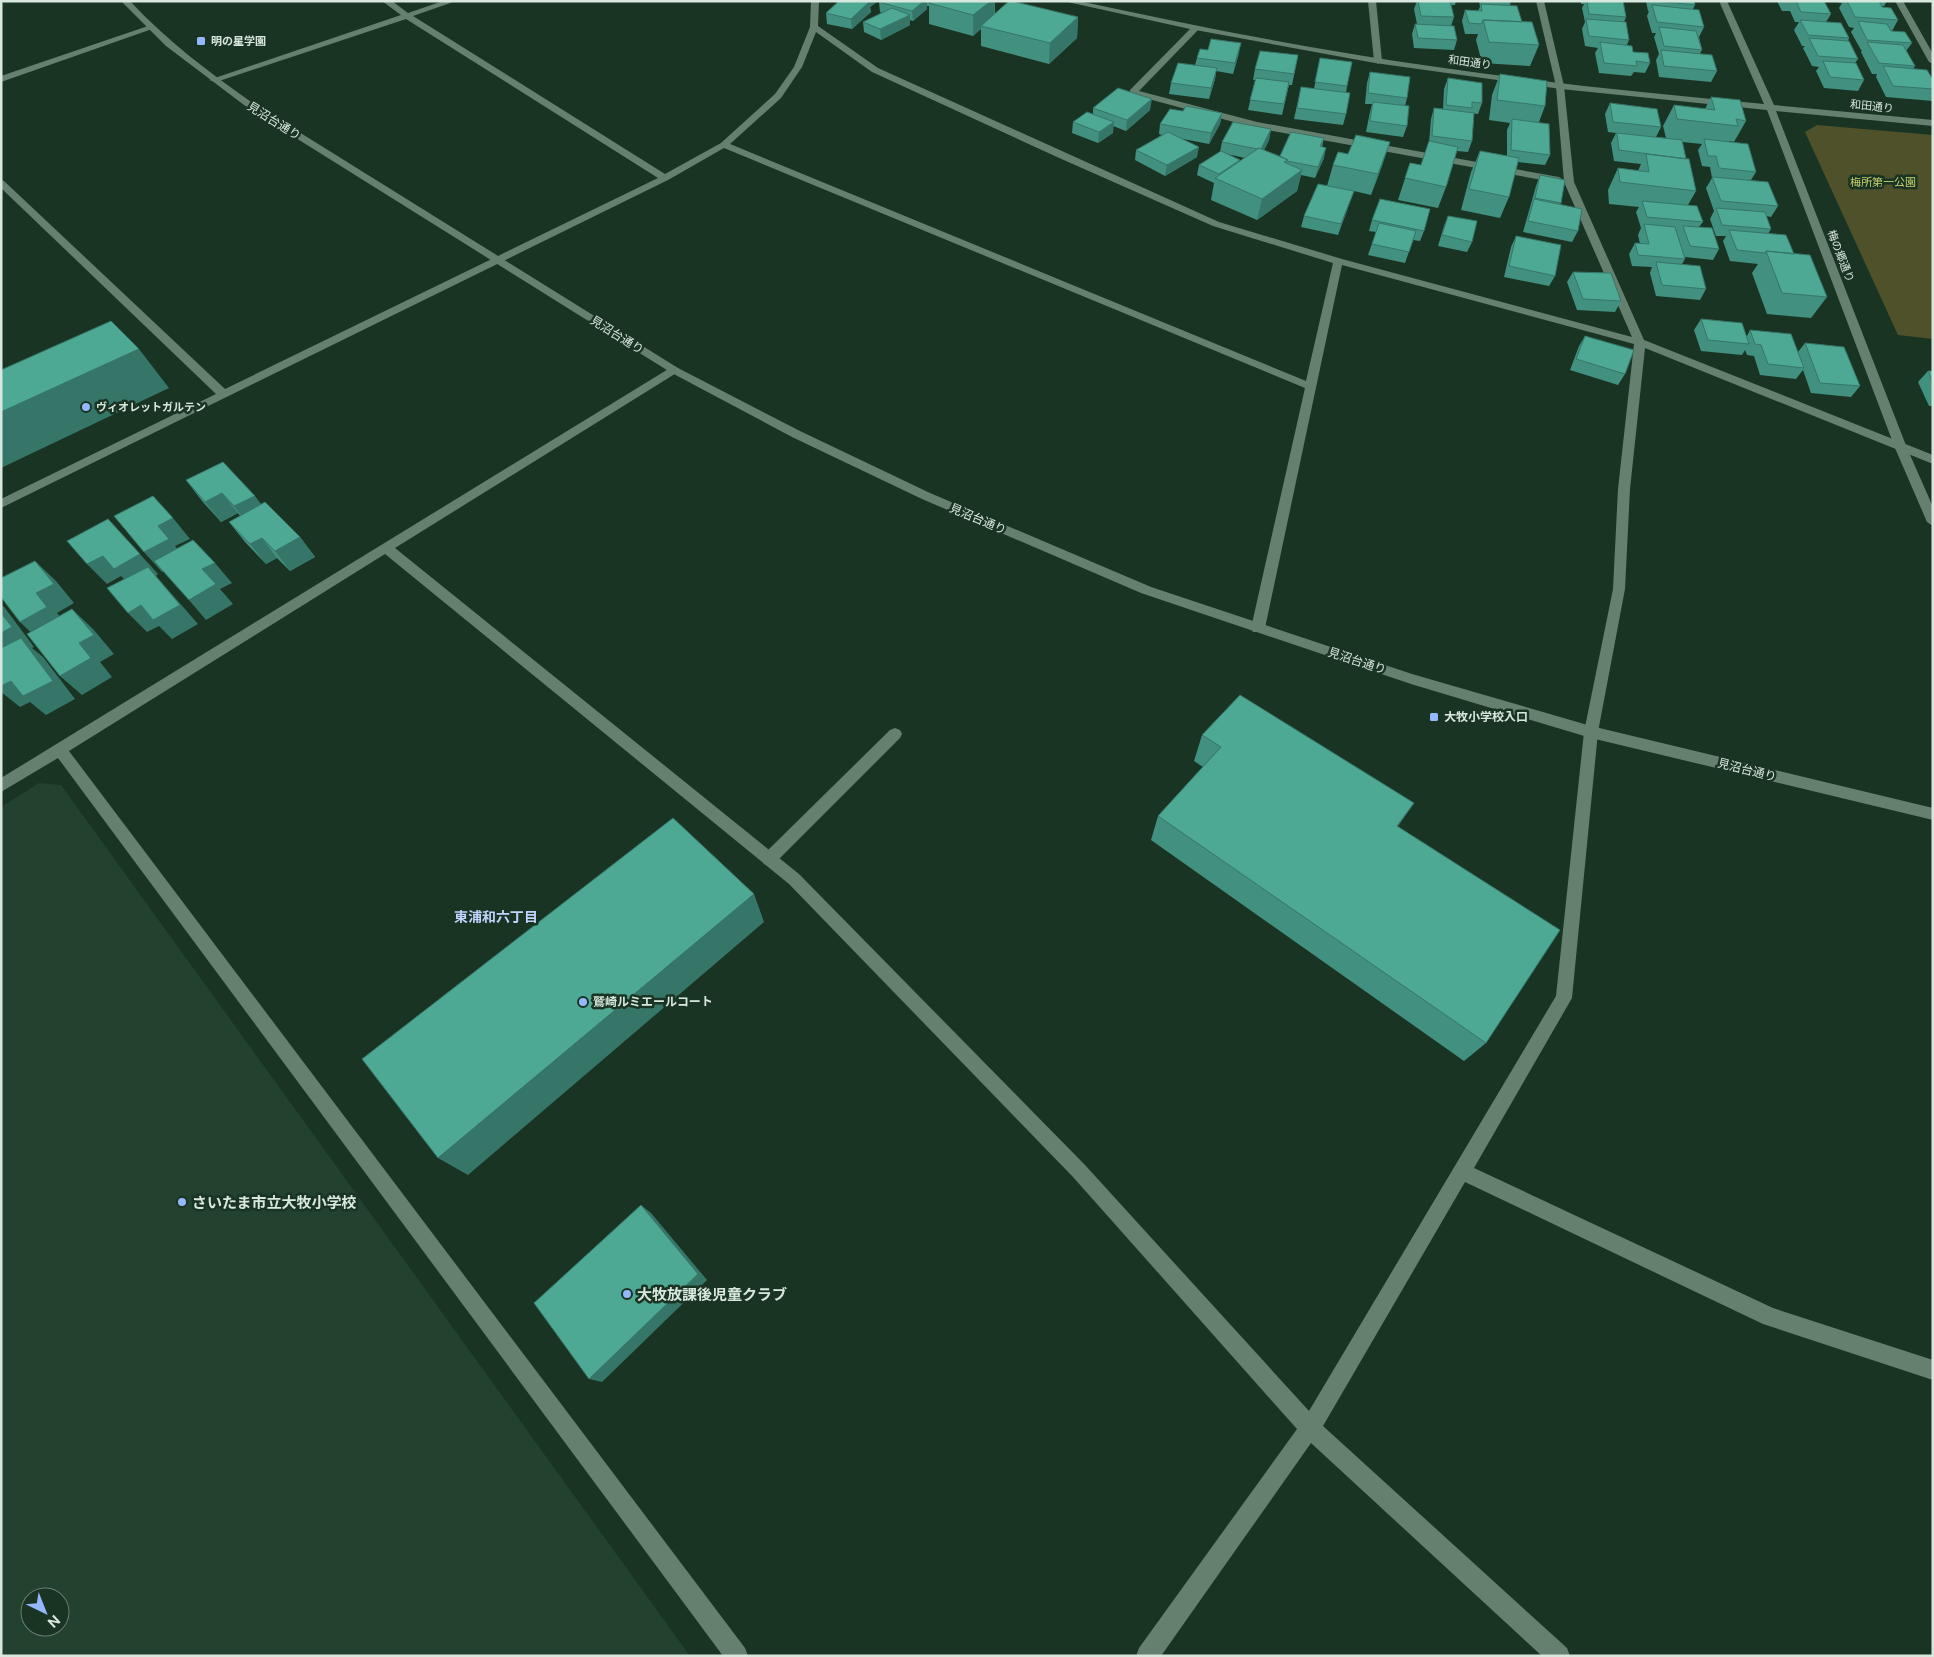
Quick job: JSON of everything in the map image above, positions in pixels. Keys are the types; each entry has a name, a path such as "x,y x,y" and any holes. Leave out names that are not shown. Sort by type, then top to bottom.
{"street":[{"name":"見沼台通り","path":"125,1 151,28 213,80 251,106 674,370 796,434 926,496 1146,590 1411,679 1591,732 1933,814"},
{"path":"386,1 665,178"},
{"path":"213,80 452,1"},
{"path":"1,504 665,178 724,144 778,96 798,67 814,27 815,1"},
{"name":"和田通り","path":"1067,1 1195,29 1378,61 1560,86 1933,123"},
{"path":"1372,1 1378,61"},
{"path":"1147,1656 1310,1428 1564,998 1591,732 1619,589 1624,490 1640,342 1569,182 1560,86 1540,1"},
{"name":"梅の郷通り","path":"1723,1 1770,107 1901,448 1933,522"},
{"path":"1899,1 1933,62"},
{"path":"814,27 875,70 1060,156 1216,224 1338,261 1640,342 1933,460"},
{"path":"1,79 151,28"},
{"path":"1195,29 1133,92 1256,125 1569,182"},
{"path":"724,144 1310,386"},
{"path":"1,184 223,394"},
{"path":"1258,628 1338,261"},
{"path":"1,786 674,370"},
{"path":"386,548 794,879 1078,1171 1310,1428 1559,1656"},
{"path":"769,859 895,734"},
{"path":"60,750 737,1656"},
{"path":"1462,1171 1770,1317 1933,1370"}],"shaded area":[{"name":"さいたま市立大牧小学校","path":"39,783 61,785 690,1656 1,1656 1,807"}],"green space":[{"name":"梅所第一公園","path":"1817,125 1933,135 1933,339 1898,335 1805,132"}],"building":[{"path":"839,1 870,1 851,19 826,13"},
{"path":"880,1 924,1 912,11"},
{"path":"932,1 991,1 973,15 929,3"},
{"path":"1009,1 1078,17 1050,43 981,26"},
{"path":"1418,1 1450,1 1454,17 1421,16"},
{"path":"1587,1 1623,1 1626,17 1589,14"},
{"path":"1657,1 1694,1 1695,5"},
{"path":"1796,1 1824,1 1831,14 1801,12"},
{"path":"1847,1 1879,1 1882,7 1891,8 1898,20 1855,17"},
{"path":"1481,4 1517,6 1522,22 1483,20 1481,24 1469,23 1465,10 1482,11"},
{"path":"1652,5 1699,10 1704,27 1657,22"},
{"path":"892,8 910,15 880,29 863,22"},
{"path":"1586,19 1626,22 1629,40 1589,36"},
{"path":"1483,20 1532,22 1539,45 1489,42"},
{"path":"1800,20 1841,23 1849,38 1808,35"},
{"path":"1858,21 1887,24 1891,31 1905,32 1912,43 1867,40"},
{"path":"1415,24 1454,26 1457,40 1418,38"},
{"path":"1659,27 1696,31 1702,50 1664,46"},
{"path":"1809,38 1849,41 1858,59 1818,56"},
{"path":"1211,39 1241,43 1235,63 1197,58 1200,49 1208,50"},
{"path":"1600,42 1632,46 1633,52 1648,53 1650,63 1636,61 1637,66 1604,63"},
{"path":"1867,42 1903,45 1915,66 1879,63"},
{"path":"1661,50 1712,55 1717,71 1664,66"},
{"path":"1260,51 1298,55 1294,74 1255,69"},
{"path":"1320,58 1352,62 1347,86 1315,82"},
{"path":"1823,61 1856,63 1864,80 1830,77"},
{"path":"1178,63 1217,68 1211,88 1171,83"},
{"path":"1883,66 1927,70 1933,78 1933,89 1893,86"},
{"path":"1370,72 1410,77 1407,98 1368,93"},
{"path":"1500,74 1547,81 1545,106 1497,100"},
{"path":"1256,78 1289,82 1284,104 1250,100"},
{"path":"1448,78 1482,83 1482,103 1472,102 1472,108 1446,105"},
{"path":"1301,87 1350,93 1346,114 1297,108"},
{"path":"1118,88 1152,99 1127,120 1093,108"},
{"path":"1711,97 1740,100 1746,121 1736,119 1738,126 1677,119 1674,105 1715,110"},
{"path":"1373,102 1409,106 1407,126 1370,121"},
{"path":"1610,103 1657,109 1661,127 1613,122"},
{"path":"1186,106 1222,113 1211,133 1160,124 1170,109 1183,111"},
{"path":"1434,108 1474,113 1472,141 1432,136"},
{"path":"1087,112 1114,122 1099,132 1073,122"},
{"path":"1512,119 1549,124 1550,155 1511,150"},
{"path":"1233,122 1271,129 1261,149 1222,142"},
{"path":"1168,132 1199,147 1167,165 1136,150"},
{"path":"1291,132 1324,138 1320,146 1326,148 1318,167 1287,161 1280,156"},
{"path":"1617,133 1682,140 1686,159 1619,150"},
{"path":"1356,135 1390,142 1378,174 1333,165 1338,152 1348,154"},
{"path":"1704,139 1748,144 1756,172 1719,168 1716,156 1708,156"},
{"path":"1429,141 1458,147 1446,187 1405,178 1410,163 1421,165"},
{"path":"1259,148 1288,160 1284,162 1302,170 1262,199 1215,178"},
{"path":"1221,151 1240,160 1219,174 1199,165"},
{"path":"1480,151 1519,158 1509,197 1469,189"},
{"path":"1646,154 1689,159 1696,191 1620,182 1618,168 1649,172"},
{"path":"1540,175 1565,180 1561,203 1535,198"},
{"path":"1712,177 1768,182 1778,206 1721,201"},
{"path":"1318,184 1354,191 1341,224 1304,216"},
{"path":"1380,199 1430,209 1424,231 1372,220"},
{"path":"1534,199 1582,209 1578,231 1528,221"},
{"path":"1642,201 1697,206 1703,222 1647,217"},
{"path":"1716,208 1765,212 1771,229 1722,225"},
{"path":"1448,216 1477,221 1472,242 1442,235"},
{"path":"1379,223 1416,231 1409,252 1372,244"},
{"path":"1644,224 1675,227 1685,259 1638,255 1635,243 1649,244"},
{"path":"1683,226 1712,228 1719,249 1690,246"},
{"path":"1729,230 1786,235 1794,254 1737,250"},
{"path":"1516,236 1561,245 1555,276 1509,266"},
{"path":"1766,251 1810,255 1827,297 1782,293"},
{"path":"1656,262 1700,266 1706,289 1662,285"},
{"path":"1573,272 1611,273 1621,301 1583,299"},
{"path":"1701,319 1742,323 1749,344 1708,340"},
{"path":"111,321 139,349 1,412 1,370"},
{"path":"1750,330 1791,334 1804,368 1768,364 1761,345 1755,344"},
{"path":"1585,336 1634,350 1625,374 1576,359"},
{"path":"1805,343 1844,347 1860,386 1820,383"},
{"path":"1928,371 1933,371 1933,382"},
{"path":"223,462 255,496 234,506 222,493 205,502 186,480"},
{"path":"153,496 173,518 158,526 169,539 144,552 114,516"},
{"path":"265,502 300,537 275,551 262,538 250,544 229,522"},
{"path":"108,519 140,554 114,569 103,556 87,564 67,541"},
{"path":"193,540 215,563 202,569 216,584 189,600 154,561"},
{"path":"35,561 54,584 36,593 47,607 20,622 1,597 1,578"},
{"path":"148,567 180,605 153,620 141,605 128,613 107,588"},
{"path":"72,609 94,635 79,643 91,658 60,676 27,634"},
{"path":"1,613 12,627 1,633"},
{"path":"21,638 53,681 23,696 11,681 1,686 1,648"},
{"path":"1240,695 1414,803 1397,826 1560,930 1486,1043 1158,816 1221,747 1202,735"},
{"name":"鷲崎ルミエールコート","path":"673,818 754,894 438,1158 362,1059"},
{"path":"641,1205 698,1274 589,1379 534,1303"}],"place":[{"name":"明の星学園","path":"201,41"},
{"name":"ヴィオレットガルテン","path":"86,407"},
{"name":"大牧小学校入口","path":"1434,717"},
{"name":"鷲崎ルミエールコート","path":"583,1002"},
{"name":"さいたま市立大牧小学校","path":"182,1202"},
{"name":"大牧放課後児童クラブ","path":"627,1294"}],"district":[{"name":"東浦和六丁目","path":"496,917"}]}
